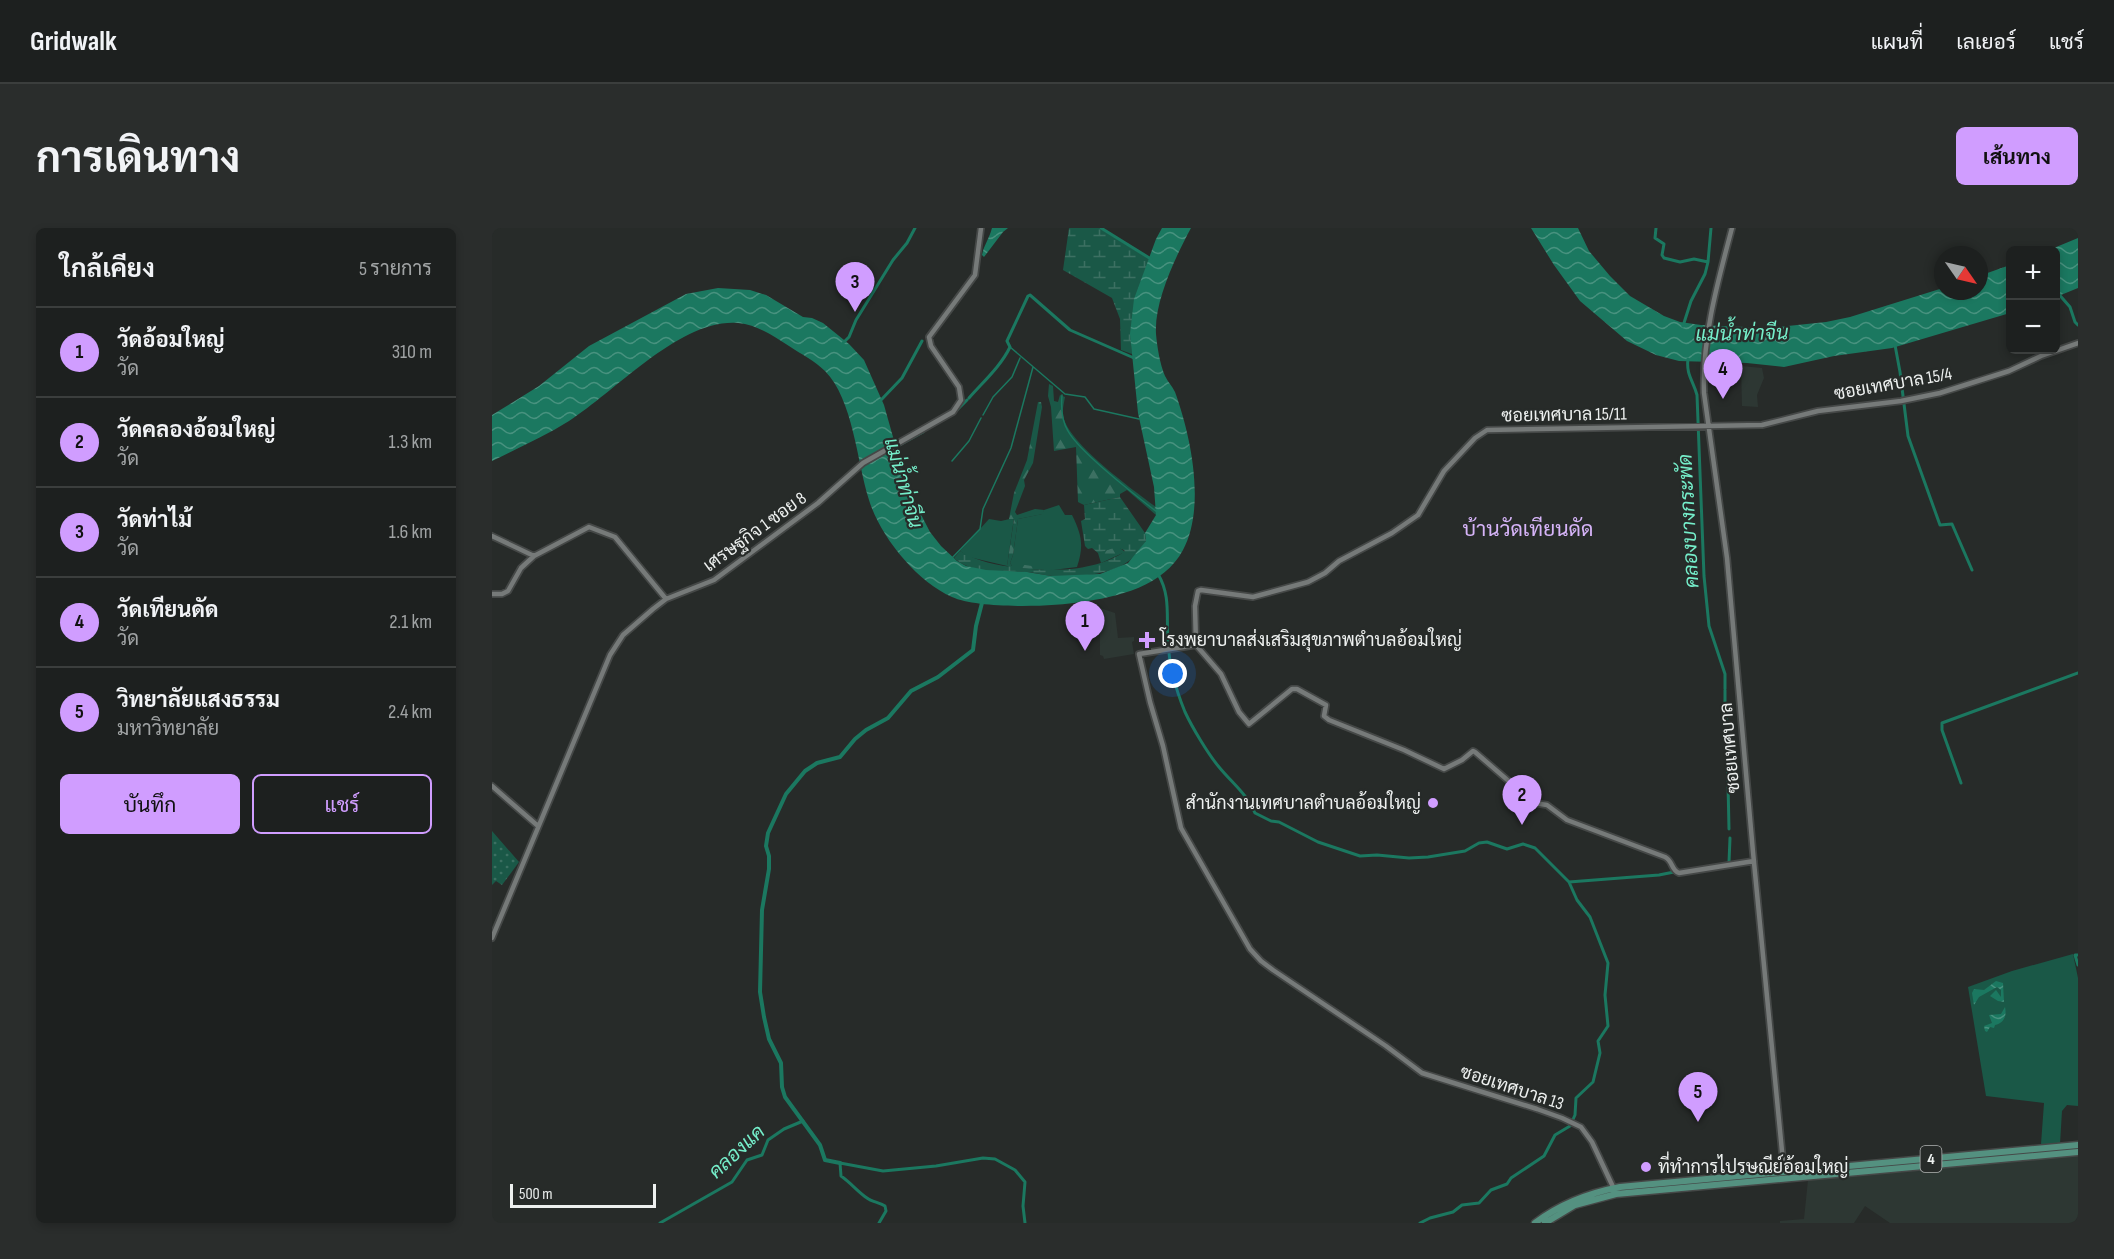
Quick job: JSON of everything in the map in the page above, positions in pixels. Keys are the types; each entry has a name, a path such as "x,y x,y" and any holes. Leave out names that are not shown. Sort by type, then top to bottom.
{"main road":[{"name":"4","path":"1535,1223 1571,1201 1614,1188 1785,1175 2078,1146"},
{"name":"4","path":"1806,1173 2078,1152"},
{"name":"4","path":"1545,1223 1571,1207 1607,1196 1785,1175"}],"street":[{"name":"เศรษฐกิจ 1 ซอย 8","path":"492,938 616,645 629,629 666,599 714,580 824,499 863,463 953,412 961,399 960,387 931,346 929,337 975,275 981,228"},
{"name":"ซอยเทศบาล","path":"1732,228 1716,290 1704,372 1707,425 1727,558 1785,1175"},
{"name":"ซอยเทศบาล 15/4","path":"1707,425 1758,425 1824,410 1903,400 1949,391 2009,372 2041,356 2078,343"},
{"name":"ซอยเทศบาล 15/11","path":"1196,645 1198,591 1255,596 1308,582 1325,573 1334,565 1392,533 1418,515 1444,471 1475,438 1487,430 1707,425"},
{"path":"492,594 502,594 508,591 521,568 534,556 581,530 594,527 615,537 666,599"},
{"path":"492,536 534,556"},
{"path":"1196,645 1221,674 1239,712 1249,724 1293,688 1327,706 1324,716 1329,720 1445,769 1474,751 1534,803 1547,805 1567,820 1668,858 1674,871 1679,873 1754,861"},
{"name":"ซอยเทศบาล 13","path":"1196,645 1139,654 1147,694 1164,746 1181,827 1250,949 1273,970 1428,1076 1526,1105 1569,1121 1587,1134 1614,1188"},
{"path":"492,786 538,826"}],"shaded area":[{"path":"1741,366 1762,368 1764,378 1757,395 1758,407 1742,406"},
{"path":"1100,608 1115,613 1118,638 1134,637 1132,642 1134,654 1104,659 1100,655"},
{"path":"2078,1155 2078,1223 1890,1223 1865,1206 1854,1223 1780,1223 1780,1221 1804,1219 1808,1180"}],"green space":[{"path":"1069,228 1099,228 1149,259 1135,306 1131,341 1132,354 1121,350 1120,319 1112,298 1063,270"},
{"path":"1049,384 1053,386 1054,401 1058,402 1060,395 1065,397 1063,416 1067,427 1076,439 1103,465 1156,507 1156,515 1127,490 1120,494 1120,497 1084,505 1078,502 1076,447 1054,451 1048,396"},
{"path":"1038,402 1041,402 1042,407 1033,463 1024,480 1025,486 1015,512 1017,515 1035,509 1044,510 1043,514 1018,519 1010,563 1012,566 1025,565 1045,568 1045,570 1011,568 1007,566 1014,519 1009,519 1014,493 1027,460"},
{"path":"1120,497 1145,533 1146,541 1133,557 1116,568 1085,575 1052,576 979,569 954,558 960,551 990,563 1044,570 1045,568 1075,569 1098,564 1125,551 1115,548 1098,553 1085,546 1081,521 1085,519 1084,505"},
{"path":"1059,505 1065,515 1072,515 1080,535 1081,553 1077,567 1053,570 1012,566 1010,563 1018,519 1042,514 1044,510"},
{"path":"1014,518 1007,566 969,557 960,551 989,519 1001,521"},
{"path":"1115,547 1125,552 1101,563 1098,553"},
{"path":"492,831 519,862 502,885 496,881 492,885"},
{"path":"2073,954 2078,978 2078,1106 2067,1105 2062,1111 2060,1144 2041,1144 2044,1103 1986,1096 1968,987 2012,971"}],"water":[{"path":"992,228 1008,228 984,257 983,251"},
{"name":"แม่น้ำท่าจีน","path":"1162,228 1191,228 1162,293 1156,321 1156,334 1165,376 1175,392 1191,450 1194,471 1194,513 1190,533 1175,562 1152,581 1125,593 1068,604 1015,606 964,601 939,590 925,580 901,556 874,514 848,414 834,383 825,371 812,361 765,332 745,324 716,325 694,332 650,359 569,421 492,461 492,415 539,386 589,346 686,294 718,288 750,290 766,295 803,317 823,323 849,344 864,360 884,405 912,497 930,532 957,561 966,566 986,570 1051,576 1100,574 1128,563 1146,541 1145,533 1156,515 1154,487 1138,413 1130,334 1134,299"},
{"name":"แม่น้ำท่าจีน","path":"1531,228 1578,228 1589,251 1610,276 1630,296 1664,316 1680,322 1701,325 1767,328 1826,322 1850,317 1934,291 1934,300 1988,300 1988,273 2006,266 2006,314 1892,348 1834,356 1784,367 1747,363 1679,361 1656,355 1627,341 1580,301"},
{"path":"2078,238 2078,288 2060,295 2060,246"},
{"path":"1996,981 2003,983 2004,1002 1990,996 1996,990 2001,997 2001,990 1997,987 1979,997 1974,1005 1972,993 1974,989 1984,990"},
{"path":"2005,1007 2006,1013 2003,1021 1994,1028 1990,1027 1987,1032 1985,1031 1984,1026 1992,1023 1989,1015 2001,1014"}],"waterway":[{"path":"843,343 849,337 856,320 915,228"},
{"path":"1101,228 1151,259"},
{"path":"1656,228 1655,238 1664,244 1662,255 1664,258 1680,262 1694,259 1708,262"},
{"path":"1683,326 1691,301 1705,274 1711,228"},
{"path":"969,398 1006,354 1010,347 1007,341 1030,295 1070,330 1134,358"},
{"path":"2060,296 2070,307 2078,325"},
{"path":"881,400 902,378 922,341"},
{"path":"1895,345 1908,436 1940,525 1952,524 1972,570"},
{"path":"1010,347 1065,394 1085,397 1094,409 1139,419"},
{"path":"983,415 993,397 1012,377 1020,358"},
{"name":"คลองบางกระพัด","path":"1688,359 1689,373 1697,395 1704,576 1709,626 1725,674 1725,689"},
{"path":"952,558 980,529 983,509 1011,448 1033,367"},
{"path":"1062,395 1064,422 1074,440 1109,473 1157,512"},
{"path":"955,412 967,400"},
{"path":"952,461 969,441 981,418"},
{"name":"แม่น้ำท่าจีน","path":"894,448 923,432"},
{"path":"1158,574 1165,590 1171,668 1185,712 1210,755 1244,794 1255,813 1271,821 1279,822 1318,842 1360,856 1428,857 1465,851 1479,843 1487,842 1507,849 1523,844 1535,848 1569,882 1577,900 1590,917 1608,963 1605,995 1608,1026 1598,1041 1600,1053 1593,1082 1576,1098 1575,1115 1570,1126 1555,1135 1544,1156 1511,1178 1507,1184 1491,1190 1479,1203 1462,1205 1453,1212 1420,1223"},
{"path":"840,1163 825,1160 820,1145 785,1097 782,1087 781,1063 769,1039 764,1017 760,992 762,910 769,869 766,846 768,833 786,794 805,771 817,763 840,757 866,730 888,718 911,691 938,677 973,650 983,599"},
{"path":"1961,783 1942,730 1942,723 2078,673"},
{"name":"คลองบางกระพัด","path":"1725,690 1725,705"},
{"name":"คลองบางกระพัด","path":"1726,708 1728,782"},
{"name":"คลองบางกระพัด","path":"1728,784 1729,829"},
{"name":"คลองบางกระพัด","path":"1729,862 1730,838"},
{"name":"คลองบางกระพัด","path":"1569,882 1674,872"},
{"path":"2078,955 2075,955 2078,965"},
{"name":"คลองแค","path":"660,1223 732,1182 747,1160 762,1155 768,1140 784,1129 803,1121"},
{"path":"879,1223 886,1211 885,1206 867,1198 841,1176 840,1163 883,1171 936,1166 983,1158 995,1159 1015,1170 1025,1182 1023,1206 1025,1223"}],"place":[{"name":"วัดท่าไม้","path":"855,312"},
{"name":"วัดเทียนดัด","path":"1723,399"},
{"name":"โรงพยาบาลส่งเสริมสุขภาพตำบลอ้อมใหญ่","path":"1147,640"},
{"name":"วัดอ้อมใหญ่","path":"1085,651"},
{"name":"สำนักงานเทศบาลตำบลอ้อมใหญ่","path":"1433,803"},
{"name":"วัดคลองอ้อมใหญ่","path":"1522,825"},
{"name":"วิทยาลัยแสงธรรม","path":"1698,1122"},
{"name":"ที่ทำการไปรษณีย์อ้อมใหญ่","path":"1646,1167"}],"district":[{"name":"บ้านวัดเทียนดัด","path":"1528,529"}]}
